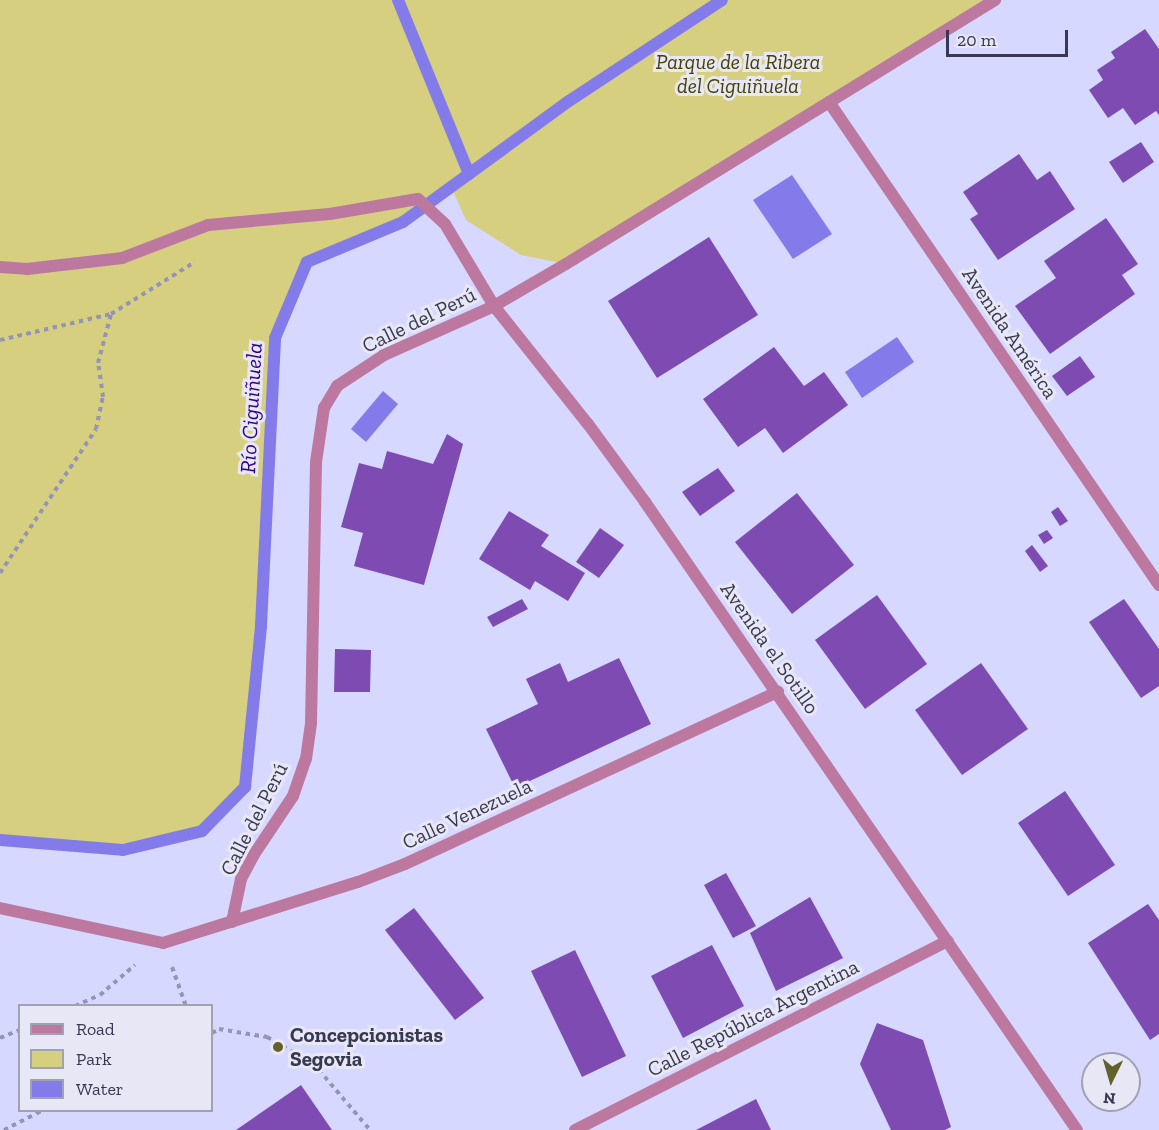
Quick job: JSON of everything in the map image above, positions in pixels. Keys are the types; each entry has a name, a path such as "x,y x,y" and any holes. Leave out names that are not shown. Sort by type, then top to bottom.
{"street":[{"name":"Calle del Perú","path":"232,921 241,879 253,856 292,796 306,759 311,723 316,462 324,408 337,386 384,355 494,306 995,0"},
{"name":"Avenida América","path":"829,102 1159,585"},
{"name":"Avenida el Sotillo","path":"0,267 27,269 122,258 208,225 330,214 418,199 445,224 494,306 588,424 778,692 1077,1130"},
{"name":"Calle Venezuela","path":"163,943 358,882 405,864 778,692"},
{"path":"0,908 163,943"},
{"name":"Calle República Argentina","path":"575,1130 948,941"}],"path":[{"path":"0,340 111,314 198,260"},
{"path":"0,573 96,429 103,397 98,363 111,314"},
{"path":"78,1004 100,995 163,943 186,1004"},
{"path":"213,1032 219,1029 267,1037 313,1063 370,1130"},
{"path":"0,1038 18,1031"},
{"path":"4,1130 39,1112"}],"green space":[{"name":"Parque de la Ribera del Ciguiñuela","path":"0,0 995,0 566,264 521,255 466,220 451,187 403,222 307,262 275,338 261,626 245,787 202,831 123,850 0,840"}],"water":[{"path":"792,175 832,234 793,259 753,200"},
{"path":"897,337 914,362 862,398 845,372"},
{"path":"383,391 398,404 366,442 351,429"}],"building":[{"path":"1145,29 1159,49 1159,115 1156,111 1135,125 1123,108 1108,118 1089,90 1103,80 1097,70 1115,58 1111,52"},
{"path":"1141,142 1154,162 1123,183 1109,162"},
{"path":"1019,154 1037,180 1050,171 1075,209 998,260 970,219 978,214 963,192"},
{"path":"1106,218 1138,264 1122,275 1135,294 1050,354 1015,306 1056,278 1044,261"},
{"path":"709,237 758,315 657,378 608,301"},
{"path":"774,347 804,386 824,372 848,405 783,453 765,428 738,447 703,399"},
{"path":"1080,356 1095,377 1067,396 1052,376"},
{"path":"447,434 463,444 424,585 354,566 363,533 341,527 359,463 382,469 387,451 433,464"},
{"path":"718,468 735,491 700,516 682,492"},
{"path":"797,493 854,565 792,614 735,542"},
{"path":"1058,507 1068,521 1060,526 1051,512"},
{"path":"509,511 549,535 541,546 585,573 568,601 535,581 530,590 479,559"},
{"path":"600,528 624,545 599,578 576,562"},
{"path":"1047,530 1053,538 1044,544 1038,535"},
{"path":"1032,545 1048,566 1040,572 1025,551"},
{"path":"877,595 927,664 865,709 815,640"},
{"path":"522,599 528,609 493,627 487,617"},
{"path":"1124,599 1159,649 1159,686 1141,698 1089,622"},
{"path":"335,649 371,650 370,692 334,692"},
{"path":"619,658 651,724 515,788 486,729 538,704 526,679 560,663 568,682"},
{"path":"981,663 1028,729 962,775 915,710"},
{"path":"1065,791 1115,865 1068,896 1018,823"},
{"path":"726,873 756,926 733,938 704,885"},
{"path":"810,897 843,958 776,991 750,933"},
{"path":"1148,904 1159,920 1159,1034 1150,1040 1088,943"},
{"path":"414,908 484,998 455,1020 385,930"},
{"path":"712,945 744,1006 683,1038 651,976"},
{"path":"575,950 626,1056 582,1077 531,971"},
{"path":"877,1023 923,1040 951,1127 945,1130 891,1130 860,1064"},
{"path":"301,1085 332,1130 236,1130"},
{"path":"756,1099 771,1130 696,1130"}],"waterway":[{"path":"398,0 469,174"},
{"name":"Río Ciguiñuela","path":"0,840 123,850 202,831 245,787 261,626 275,338 307,262 403,222 569,101 722,0"}],"place":[{"name":"Concepcionistas Segovia","path":"278,1047"}]}
